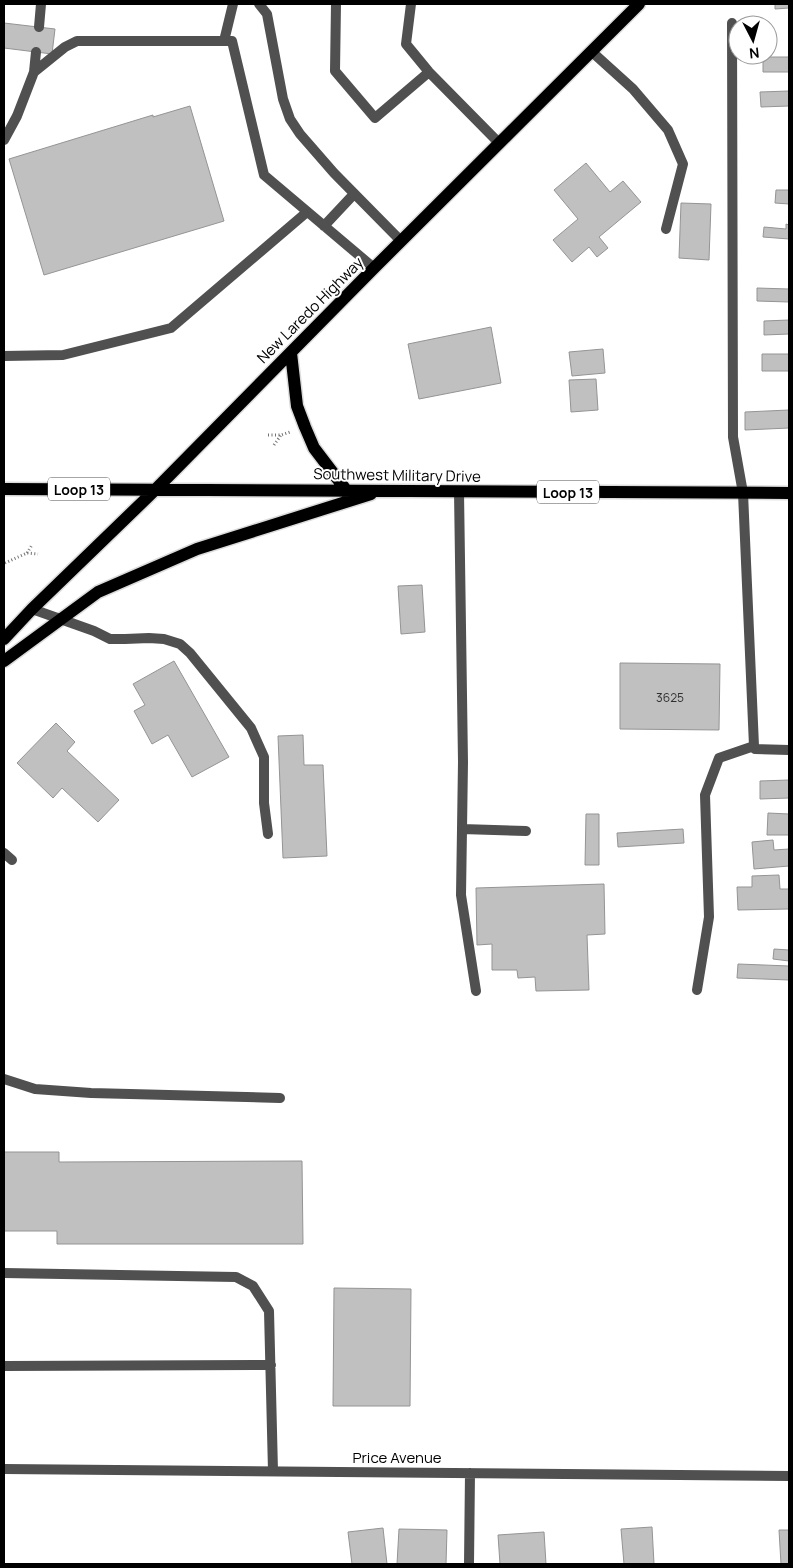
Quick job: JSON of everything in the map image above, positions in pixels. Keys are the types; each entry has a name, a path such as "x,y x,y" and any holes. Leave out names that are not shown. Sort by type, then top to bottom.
{"main road":[{"name":"New Laredo Highway","path":"4,639 639,4"},
{"path":"290,353 297,406 308,434 314,448 346,490"},
{"name":"Southwest Military Drive","path":"4,489 789,493"},
{"path":"4,661 98,592 197,549 383,490"}],"street":[{"path":"39,27 41,4"},
{"path":"224,41 233,4"},
{"path":"259,4 267,14 283,99 290,119 334,173 401,241"},
{"path":"336,4 336,71 375,118 429,72"},
{"path":"410,4 406,44 429,72 499,143"},
{"path":"34,72 66,47 77,41 232,41 264,175 374,268"},
{"path":"591,51 633,89 668,130 683,164 666,228"},
{"path":"4,140 17,116 34,72 36,52"},
{"path":"732,65 733,437 743,494 754,746 755,749 789,750"},
{"path":"324,226 354,194"},
{"path":"4,356 63,356 171,328 307,212"},
{"path":"459,492 463,762 461,895 476,991"},
{"path":"32,609 97,632 110,639 164,639 180,644 190,653 251,728 264,757 264,803 268,834"},
{"path":"698,990 709,917 705,795 719,758 754,746"},
{"path":"462,829 526,831"},
{"path":"4,1079 35,1089 91,1093 280,1098"},
{"path":"4,1273 236,1277 254,1286 269,1310 273,1471"},
{"path":"4,1366 270,1365"},
{"name":"Price Avenue","path":"4,1469 789,1476"},
{"path":"469,1564 470,1473"}],"path":[{"path":"268,435 281,435 274,445"},
{"path":"27,553 32,545"},
{"path":"5,563 27,553 38,554"}],"building":[{"path":"775,4 789,4 789,8 775,9"},
{"path":"4,23 55,29 52,54 4,48"},
{"path":"778,57 789,57 789,72 763,72 763,65 778,65"},
{"path":"789,91 789,106 761,107 760,92"},
{"path":"190,106 224,221 44,275 9,159 153,115 153,117"},
{"path":"586,163 610,192 623,181 641,202 599,237 608,248 597,257 589,247 572,262 553,240 578,219 554,190"},
{"path":"776,190 789,190 789,204 775,203"},
{"path":"681,203 711,204 709,260 679,258"},
{"path":"786,224 789,225 789,239 763,237 764,227 786,229"},
{"path":"757,288 789,289 789,302 757,301"},
{"path":"789,320 789,334 764,335 764,321"},
{"path":"491,327 501,383 419,399 408,344"},
{"path":"603,349 605,373 572,376 569,352"},
{"path":"762,354 789,354 789,371 762,371"},
{"path":"596,379 598,410 571,412 569,380"},
{"path":"789,410 789,428 745,430 745,412"},
{"path":"422,585 425,632 401,634 398,586"},
{"path":"174,661 229,757 192,777 168,735 152,744 134,711 145,705 133,684"},
{"path":"620,663 720,664 719,730 620,729"},
{"path":"56,723 75,742 67,751 119,800 98,822 62,788 53,798 17,763"},
{"path":"303,735 304,765 323,765 327,856 283,858 278,736"},
{"path":"789,780 789,798 760,799 760,781"},
{"path":"768,813 789,814 789,835 767,835"},
{"path":"586,814 599,814 599,865 585,865"},
{"path":"683,829 684,843 618,847 617,833"},
{"path":"773,840 774,850 789,849 789,866 754,869 752,842"},
{"path":"779,875 780,889 789,889 789,909 738,910 737,887 752,887 752,876"},
{"path":"604,884 605,934 587,935 589,990 536,991 535,977 518,978 517,970 492,970 492,944 477,945 476,888"},
{"path":"774,949 789,950 789,961 773,959"},
{"path":"738,964 789,966 789,980 737,978"},
{"path":"4,1152 59,1152 59,1162 302,1161 303,1244 57,1244 57,1231 4,1231"},
{"path":"334,1288 411,1289 410,1406 333,1406"},
{"path":"652,1527 654,1564 624,1564 621,1529"},
{"path":"383,1528 387,1564 352,1564 348,1532"},
{"path":"399,1529 447,1530 446,1564 397,1564"},
{"path":"779,1530 789,1530 789,1564 781,1564"},
{"path":"544,1532 546,1564 500,1564 498,1535"}]}
